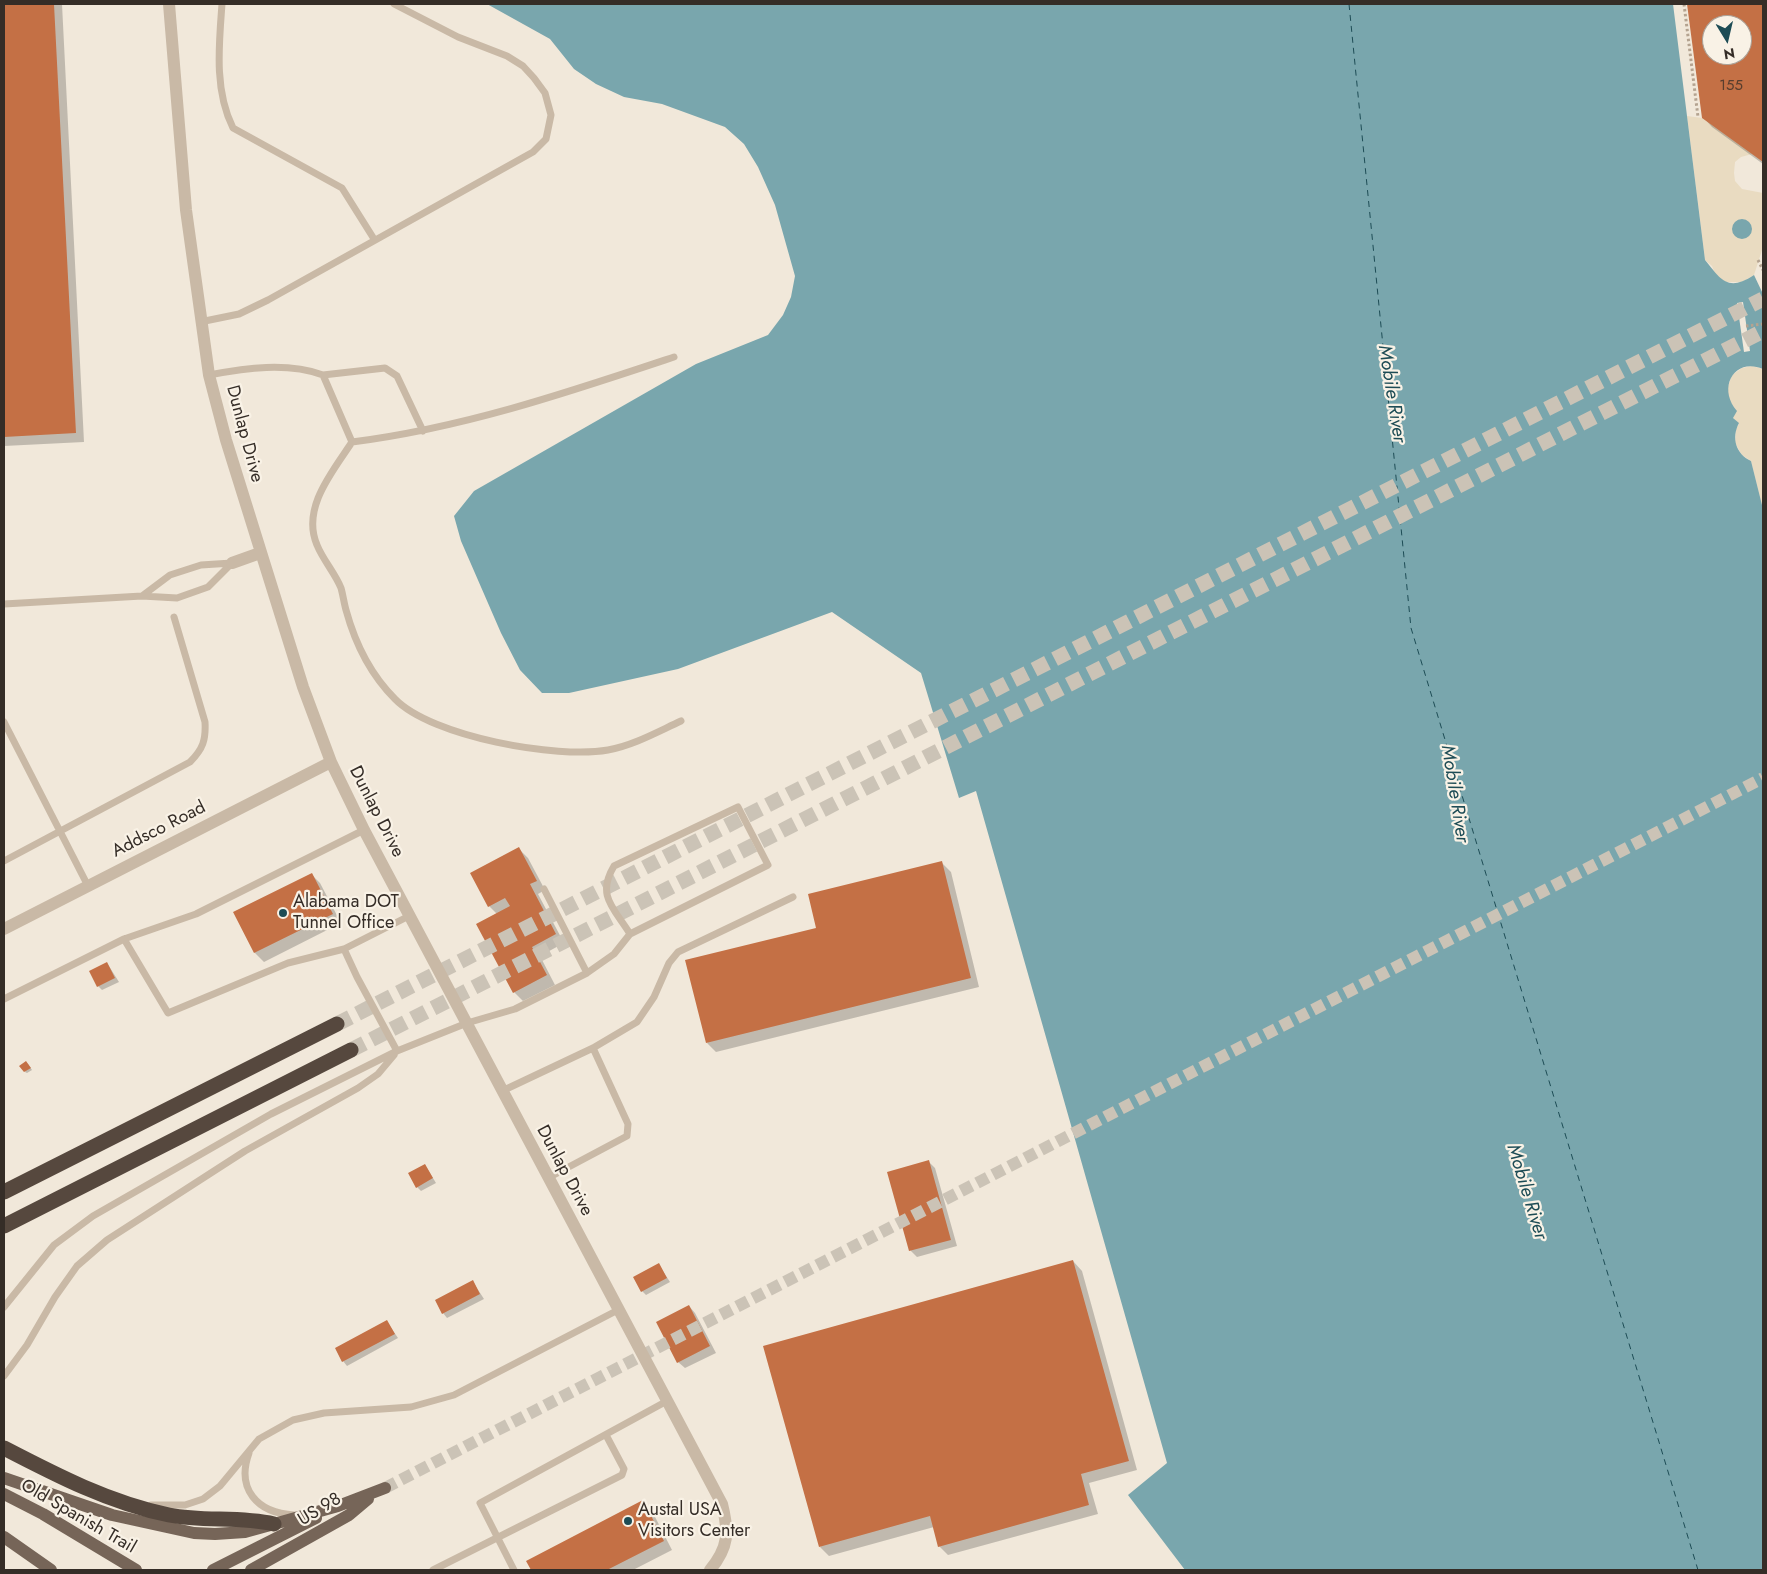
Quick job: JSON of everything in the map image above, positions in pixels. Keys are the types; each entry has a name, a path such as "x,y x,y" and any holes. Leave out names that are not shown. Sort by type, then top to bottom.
{"highway":[{"path":"4,1192 337,1024"},
{"path":"4,1226 350,1050"},
{"path":"4,1448 58,1475 128,1505 195,1519 250,1519 274,1524"}],"main road":[{"name":"US 98","path":"4,1478 112,1515 194,1533 215,1534 245,1532 338,1506 373,1495 386,1488"},
{"name":"Old Spanish Trail","path":"4,1494 43,1514 136,1570"},
{"name":"US 98","path":"259,1569 349,1515 373,1495"},
{"path":"213,1570 338,1506"},
{"path":"4,1537 52,1570"}],"street":[{"name":"Dunlap Drive","path":"169,4 186,210 200,322 209,375 226,440 260,553 303,686 331,762 364,830 722,1504 727,1525 726,1542 719,1559 710,1570"},
{"path":"232,563 260,553"},
{"name":"Addsco Road","path":"4,929 331,762"}],"lane":[{"path":"222,4 221,92 225,112 233,128 342,188 374,239"},
{"path":"200,322 246,311 533,152 546,139 551,115 544,93 524,66 507,56 458,37 394,4"},
{"path":"674,357 538,402 423,431 352,442 326,481 313,514 313,529 317,544 340,587 346,612 367,664 396,700 419,715 450,730 488,740 545,750 586,752 607,750 630,744 682,721"},
{"path":"209,375 251,367 310,370 323,375 385,368 397,376 423,431"},
{"path":"323,375 352,442"},
{"path":"142,596 170,575 201,565 232,563"},
{"path":"4,604 142,596 177,598 208,588 232,563"},
{"path":"4,861 190,762 199,754 206,740 206,722 174,616"},
{"path":"4,722 88,886"},
{"path":"4,1307 54,1245 93,1216 271,1114 397,1051 467,1023 515,1009 587,973 614,954 630,934 768,865 738,807 614,866 606,879 605,894 630,934"},
{"path":"4,999 124,939 196,914 364,830"},
{"path":"544,889 587,973"},
{"path":"502,1091 593,1048 637,1022 654,997 669,963 678,952 793,897"},
{"path":"124,939 168,1013 288,963 344,949 410,915"},
{"path":"344,949 397,1051"},
{"path":"548,1178 627,1136 628,1124 593,1048"},
{"path":"4,1376 28,1345 55,1297 77,1266 106,1240 245,1151 358,1088 378,1074 397,1051"},
{"path":"128,1505 185,1504 198,1501 220,1486 250,1448 265,1434 298,1418 324,1413 411,1407 454,1396 618,1310"},
{"path":"511,1569 480,1503 667,1401"},
{"path":"433,1570 622,1475 624,1469 606,1435"},
{"path":"250,1448 244,1471 244,1482 249,1494 258,1503 266,1507 288,1515 302,1515"}],"path":[{"path":"1684,4 1698,117"},
{"path":"1758,260 1763,270"},
{"path":"1746,326 1763,324"}],"shaded area":[{"path":"1687,116 1702,118 1752,154 1741,157 1735,162 1734,173 1735,181 1742,189 1763,193 1763,247 1754,275 1742,282 1725,282 1716,276 1712,266 1705,260"},
{"path":"1752,366 1763,369 1763,509 1751,461 1742,455 1735,443 1736,429 1739,424 1733,418 1736,411 1729,400 1727,390 1732,375 1742,368"}],"water":[{"name":"Mobile River","path":"487,4 1673,4 1705,260 1720,277 1731,283 1737,283 1754,275 1763,294 1763,369 1753,366 1744,367 1737,371 1729,384 1729,393 1731,402 1737,411 1733,418 1739,423 1735,434 1736,445 1742,454 1751,461 1763,509 1763,1570 1185,1570 1128,1495 1167,1463 976,791 959,798 921,673 832,612 678,669 569,693 542,693 520,670 501,633 461,541 454,516 474,491 696,364 768,335 783,315 791,297 795,276 775,205 758,167 744,144 725,127 662,104 624,97 596,84 574,69 550,39"},
{"path":"1742,219 1749,222 1752,229 1749,236 1742,239 1735,236 1732,229 1735,222"}],"pier":[{"path":"1743,302 1750,351 1744,352 1737,303"}],"building":[{"path":"4,4 54,4 76,433 4,437"},
{"path":"1687,4 1763,4 1763,162 1702,118"},
{"path":"519,847 537,881 530,884 556,934 532,947 547,975 513,993 476,924 510,906 505,898 488,907 470,873"},
{"path":"942,861 971,978 706,1043 685,960 816,928 808,894"},
{"name":"Alabama DOT Tunnel Office","path":"312,873 333,914 254,953 233,912"},
{"path":"107,962 115,978 97,987 89,971"},
{"path":"26,1061 31,1068 24,1072 19,1066"},
{"path":"929,1160 951,1240 909,1251 887,1172"},
{"path":"425,1164 433,1178 416,1188 408,1173"},
{"path":"1073,1260 1129,1461 1081,1474 1089,1505 938,1547 930,1516 819,1547 763,1346"},
{"path":"659,1263 667,1278 641,1292 633,1277"},
{"path":"473,1280 480,1294 442,1314 435,1300"},
{"path":"689,1305 710,1346 677,1363 656,1322"},
{"path":"387,1320 395,1334 342,1362 335,1348"},
{"name":"Austal USA Visitors Center","path":"643,1500 664,1541 607,1570 531,1570 526,1561"}],"ferry route":[{"path":"1349,4 1411,628 1698,1570"}],"tunnel":[{"path":"337,1024 1763,299"},
{"path":"351,1050 1763,331"},
{"path":"385,1488 1763,778"}],"place":[{"name":"Alabama DOT Tunnel Office","path":"283,913"},
{"name":"Austal USA Visitors Center","path":"628,1521"}]}
